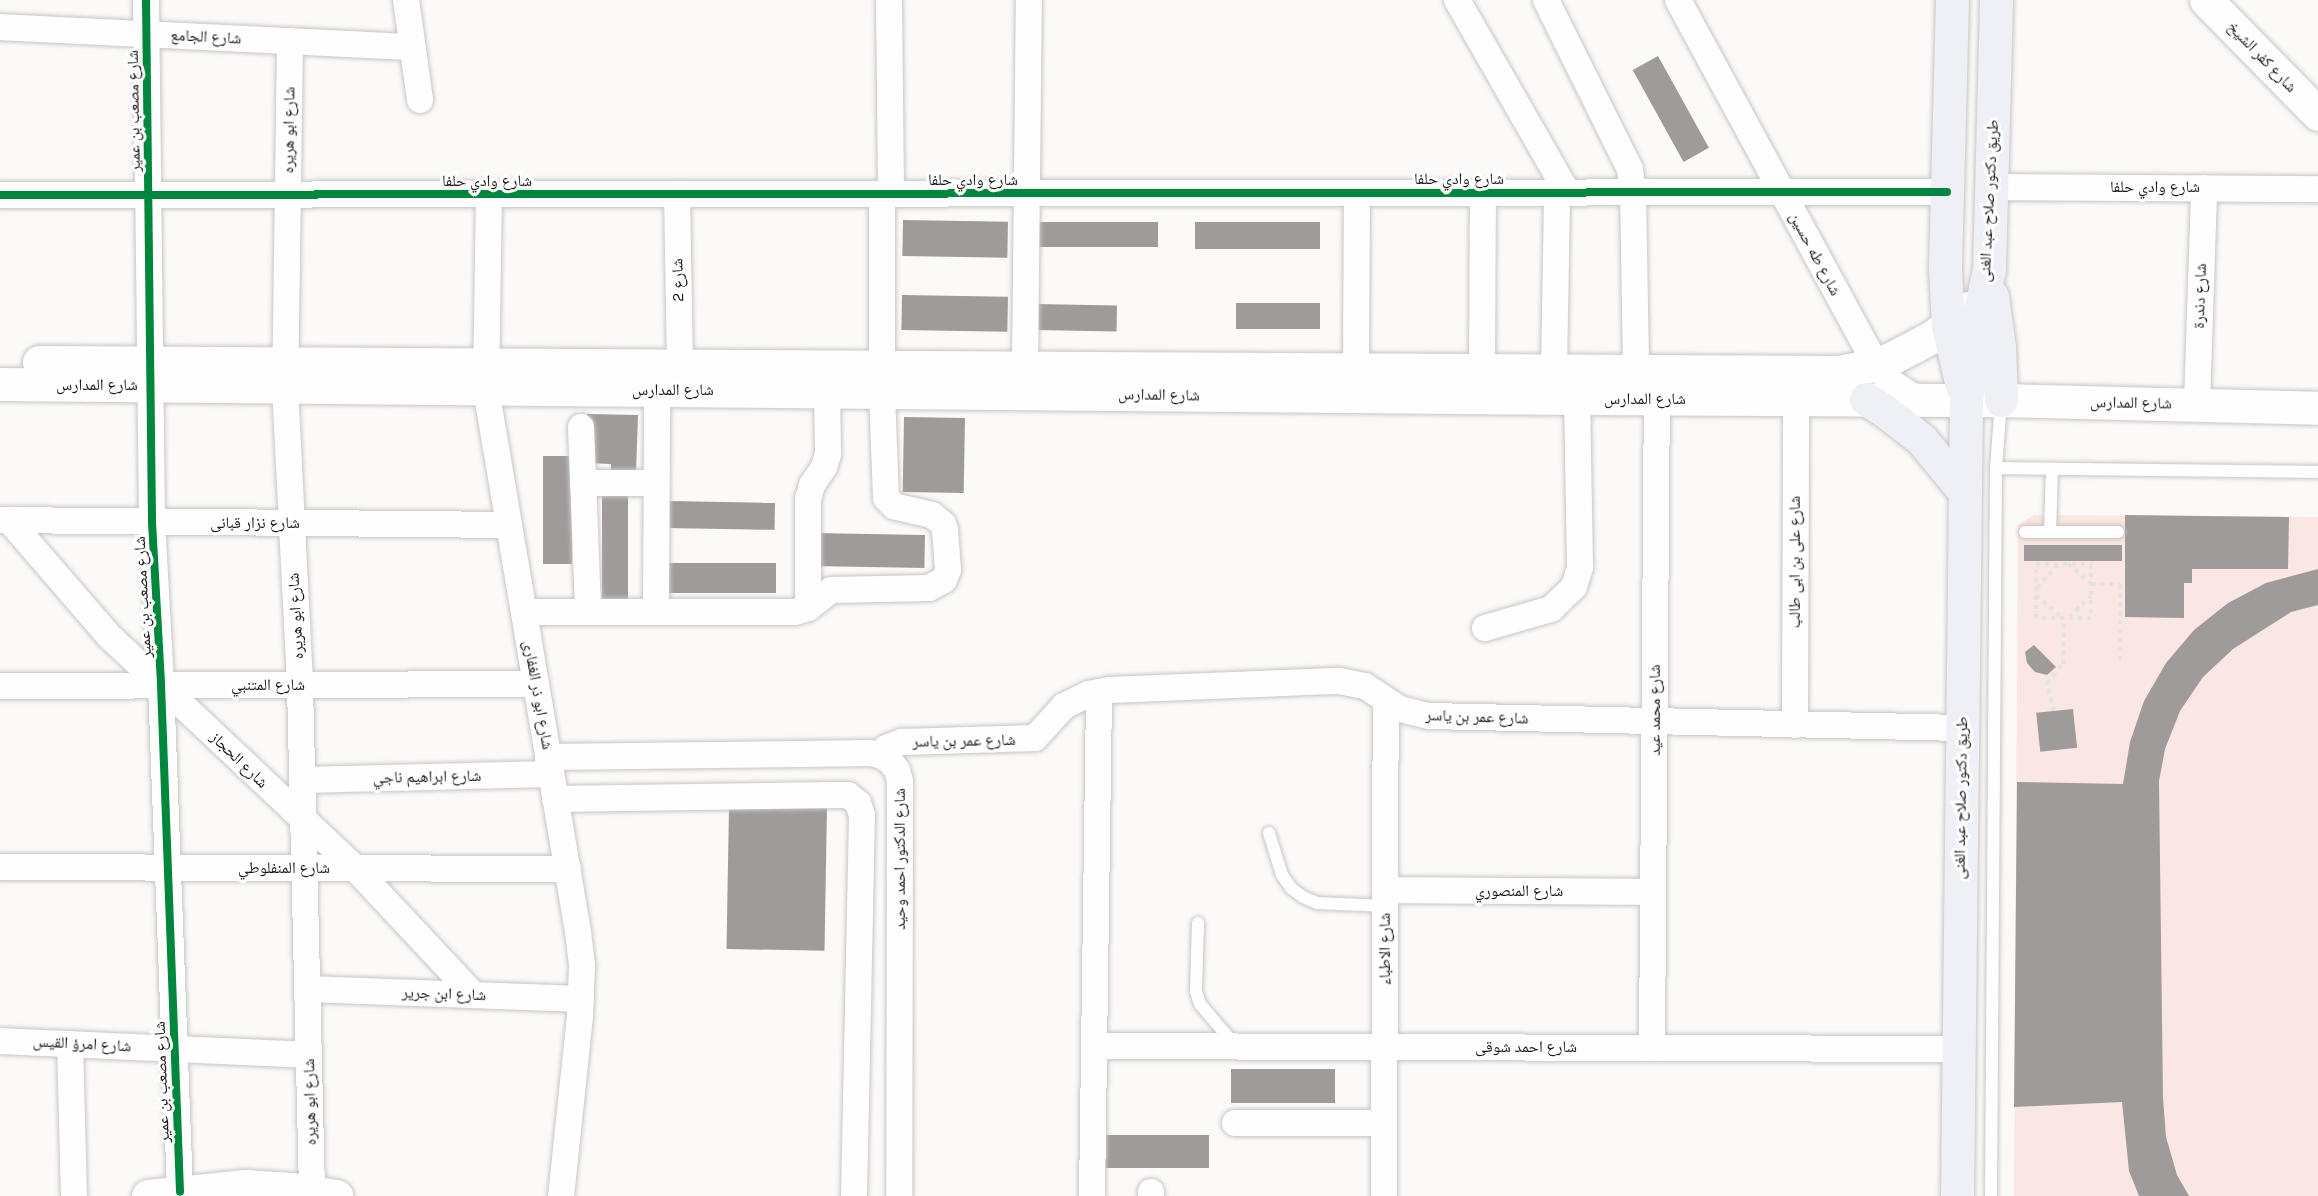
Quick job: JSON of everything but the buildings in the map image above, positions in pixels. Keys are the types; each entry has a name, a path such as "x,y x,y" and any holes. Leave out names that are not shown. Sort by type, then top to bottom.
{"main road":[{"name":"طريق دكتور صلاح عبد الغنى","path":"1952,0 1945,268 1948,326 1966,401"},
{"name":"طريق دكتور صلاح عبد الغنى","path":"1957,1196 1966,401 1976,328 1989,270 1996,0"},
{"name":"شارع كفر الشيخ","path":"2206,0 2318,114"},
{"name":"شارع المدارس","path":"486,377 680,366 882,380 1577,399 1650,381 1839,372 1876,365 1948,326 1973,300 1989,270"},
{"path":"1989,270 1999,346 2001,399"},
{"name":"شارع المدارس","path":"0,362 148,374 486,377 657,390 827,392 882,380 1025,368 1554,371 1796,399 1966,401 2001,399 2318,408"},
{"name":"شارع المدارس","path":"0,384 148,374"},
{"path":"1866,399 1921,439 1964,491"},
{"path":"148,1196 268,1187 324,1194"}],"street":[{"name":"شارع مصعب بن عمير","path":"146,0 149,195 148,374 152,522 161,685 180,1192"},
{"path":"406,0 420,100"},
{"path":"524,612 790,612 808,608 831,590 929,588 940,585 947,575 943,524 932,515 894,506 886,498 882,380 889,0"},
{"path":"1025,368 1029,0"},
{"path":"1457,0 1562,193 1554,371"},
{"name":"شارع محمد عيد","path":"1546,0 1627,162 1633,192 1650,381 1654,722 1652,1047"},
{"name":"شارع طه حسين","path":"1678,0 1876,365 1894,384 1917,399"},
{"name":"شارع الجامع","path":"0,27 412,47"},
{"name":"شارع ابو هريره","path":"290,41 285,375 300,685 309,1055 324,1194"},
{"name":"شارع وادي حلفا","path":"1992,187 2318,189"},
{"name":"شارع دندرة","path":"2197,404 2204,188"},
{"path":"1482,371 1483,192"},
{"name":"شارع وادي حلفا","path":"0,195 1947,192"},
{"path":"1356,370 1357,193"},
{"name":"شارع ابو ذر الغفارى","path":"489,194 486,377 580,949 581,999 561,1196"},
{"name":"شارع 2","path":"677,194 680,366"},
{"path":"656,612 657,390"},
{"path":"808,608 808,500 812,485 824,467 828,454 827,392"},
{"path":"1485,628 1551,609 1561,603 1574,587 1580,567 1577,399"},
{"name":"شارع على بن ابى طالب","path":"1794,725 1796,399"},
{"path":"581,427 588,612"},
{"path":"583,483 656,483"},
{"name":"شارع نزار قبانى","path":"5,520 509,525"},
{"name":"شارع الحجاز","path":"5,520 109,636 355,868 474,995"},
{"name":"شارع عمر بن ياسر","path":"880,755 886,748 902,742 1035,738 1064,706 1100,692 1339,681 1365,687 1386,702 1414,714 1429,716 1962,728"},
{"name":"شارع المتنبي","path":"0,686 536,684"},
{"path":"1092,1196 1100,692"},
{"name":"شارع الاطباء","path":"1384,1196 1386,702"},
{"path":"550,766 880,755"},
{"name":"شارع الدكتور احمد وحيد","path":"880,755 897,770 900,781 899,1196"},
{"name":"شارع ابراهيم ناجي","path":"302,780 550,766"},
{"path":"555,799 848,795 858,803 862,815 854,1196"},
{"name":"شارع المنفلوطي","path":"0,867 568,869"},
{"name":"شارع المنصوري","path":"1385,898 1653,892"},
{"name":"شارع ابن جرير","path":"307,989 581,999"},
{"name":"شارع امرؤ القيس","path":"0,1041 309,1055"},
{"path":"70,1044 74,1196"},
{"name":"شارع احمد شوقى","path":"1094,1046 1959,1048"},
{"path":"1235,1123 1384,1123"}],"lane":[{"path":"1991,1196 1996,468 2001,399"},
{"path":"1996,468 2318,472"},
{"path":"2050,532 2052,469"},
{"path":"2025,531 2118,532"},
{"path":"1269,833 1282,875 1291,888 1303,897 1317,903 1385,898"},
{"path":"1198,923 1196,991 1200,1004 1212,1022 1236,1046"}],"path":[{"path":"2036,564 2058,564 2091,564 2091,618 2036,618 2036,564"},
{"path":"2036,588 2058,564"},
{"path":"2068,564 2091,584 2120,584 2120,663"},
{"path":"2036,595 2065,618"},
{"path":"2054,711 2046,683 2063,664 2065,618 2091,596"}],"shaded area":[{"path":"2034,515 2318,517 2318,1196 2014,1196 2018,525"}],"cycle path":[{"path":"146,0 152,522 161,685 180,1192"},
{"path":"0,195 1947,192"}]}
